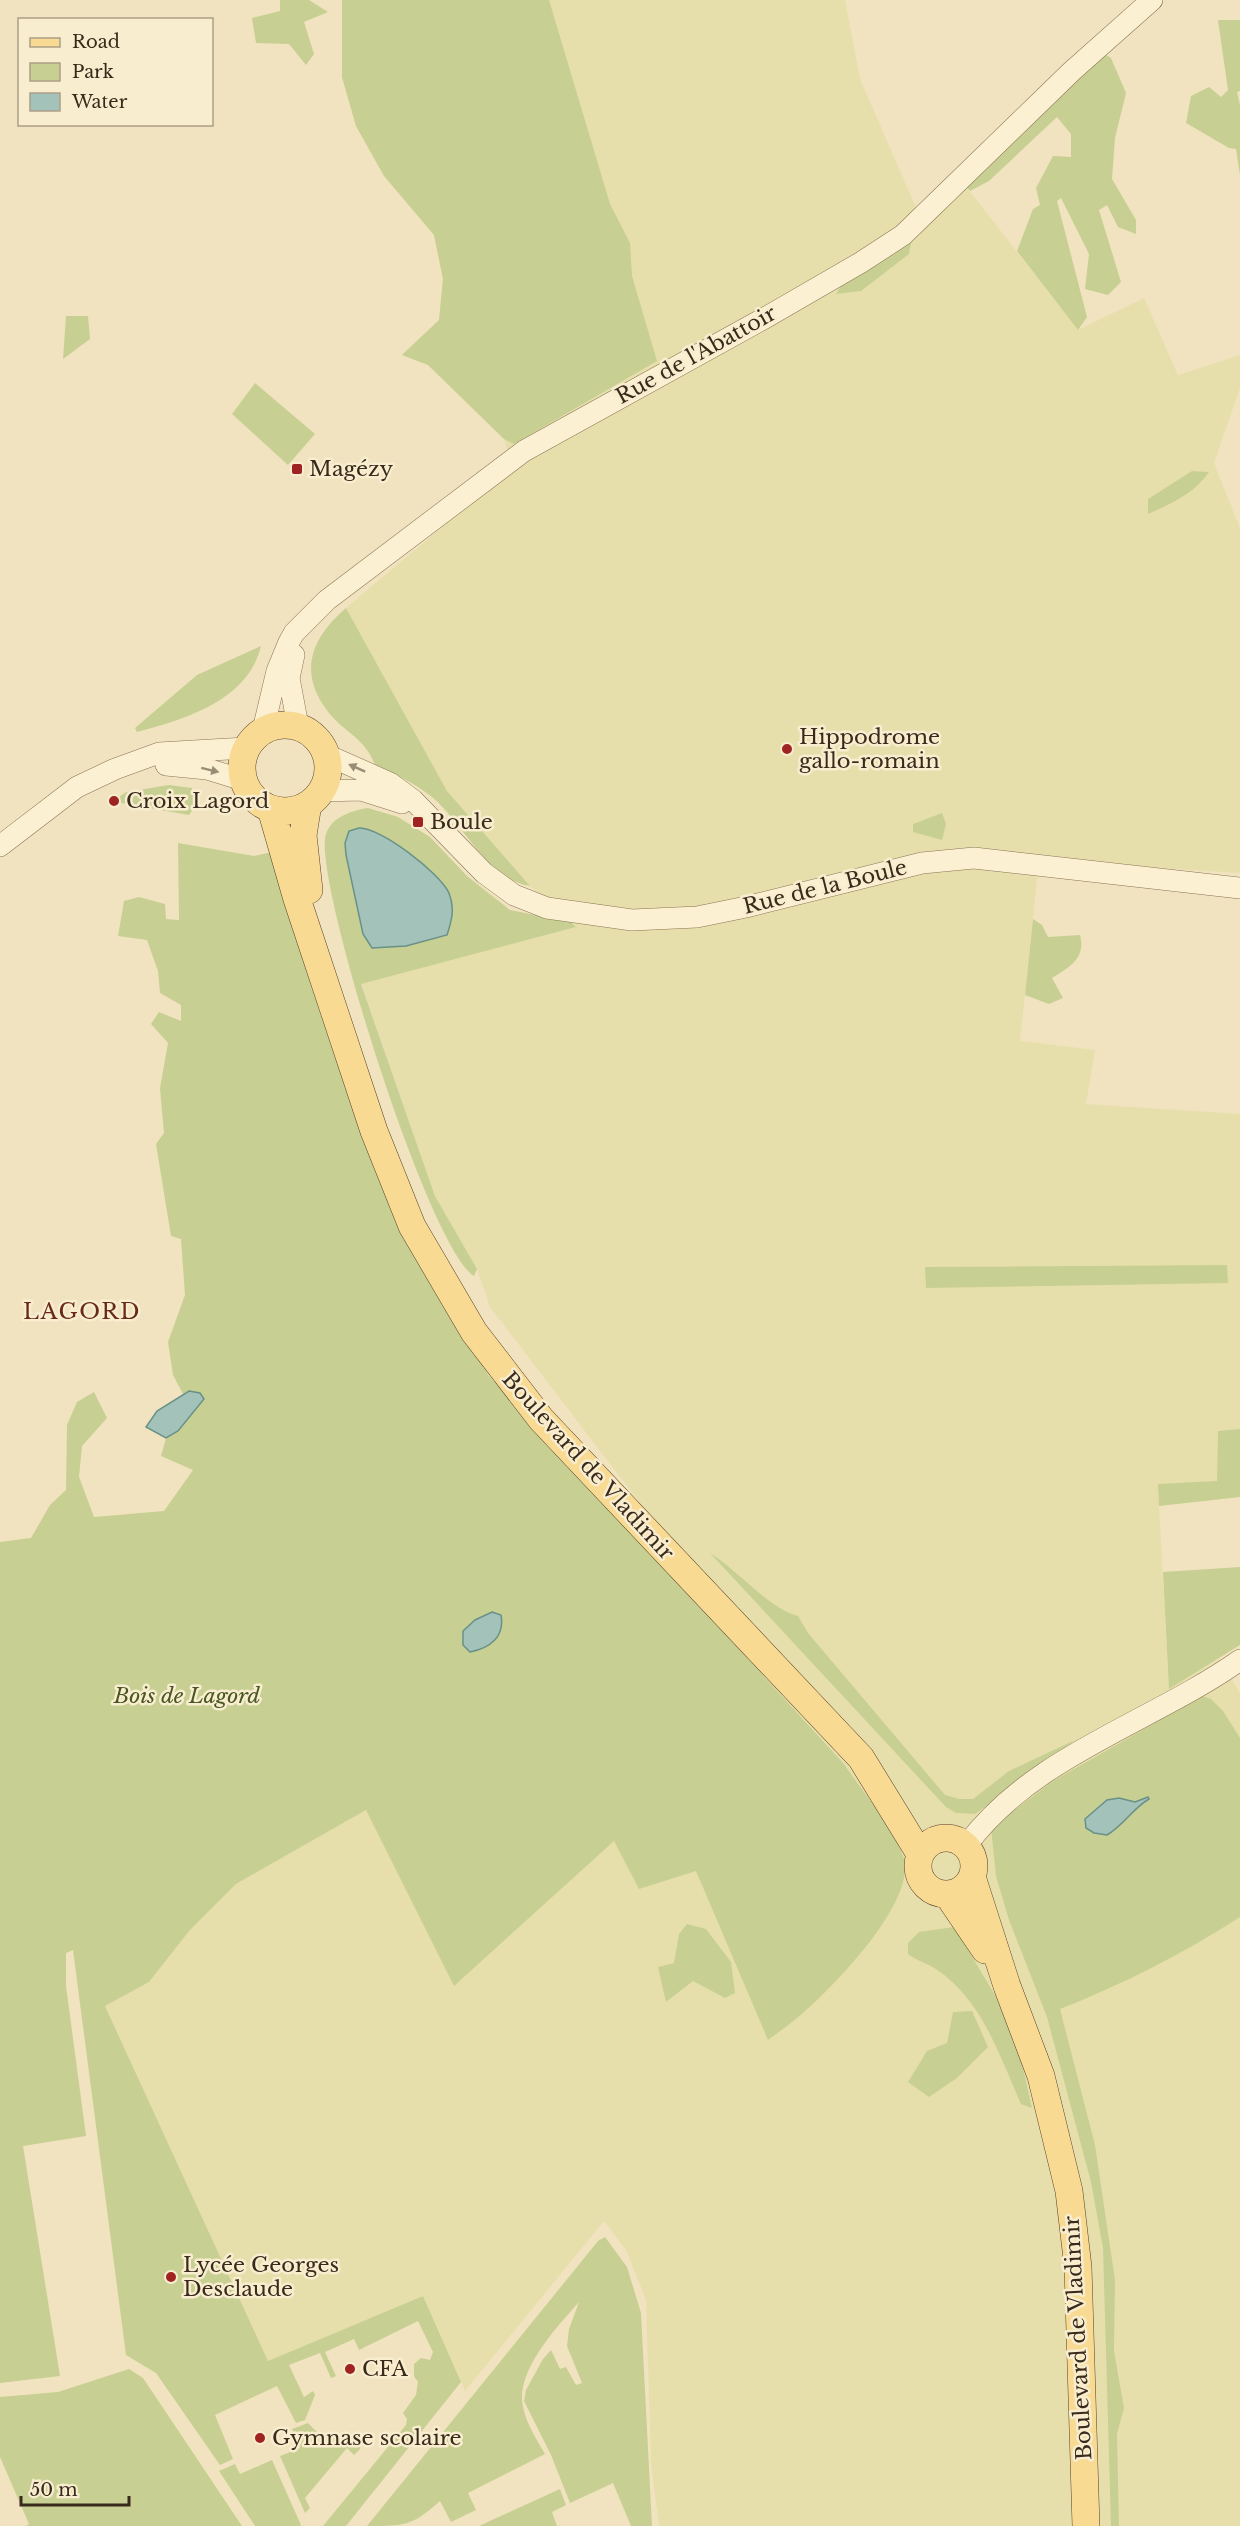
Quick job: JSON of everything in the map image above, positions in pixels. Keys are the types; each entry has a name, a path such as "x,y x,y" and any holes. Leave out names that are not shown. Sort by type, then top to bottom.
{"main road":[{"path":"274,726 298,726 316,738 327,755 328,769 315,797 285,811 271,808 256,801 243,780 242,765 255,739 274,726"},
{"name":"Boulevard de Vladimir","path":"315,797 303,835 318,956"},
{"name":"Boulevard de Vladimir","path":"271,808 297,899 394,1184 431,1262 474,1332 541,1419 861,1758 929,1846"},
{"path":"952,1839 966,1846 973,1860 972,1876 962,1889 947,1894 934,1892 922,1881 918,1863 929,1846 952,1839"},
{"name":"Boulevard de Vladimir","path":"972,1876 1007,1986 1025,2030 1062,2154 1074,2224 1080,2310 1086,2526"},
{"path":"947,1894 1007,1986"}],"street":[{"name":"Rue de l'Abattoir","path":"298,726 289,678 297,645 309,618 350,582 524,451 763,319 860,263 903,235 1072,71 1152,0"},
{"path":"0,846 77,787 94,777 159,753 255,739 282,659 294,633 309,618"},
{"name":"Rue de la Boule","path":"327,755 390,783 413,800 484,873 514,895 547,908 632,920 664,920 717,913 922,863 949,859 996,859 1240,888"},
{"path":"136,763 191,766 243,780"},
{"name":"Rue de la Boule","path":"315,797 351,789 377,793 407,805 437,827"},
{"path":"966,1846 979,1829 1022,1789 1110,1734 1217,1676 1240,1660"}],"shaded area":[{"path":"342,0 845,0 860,79 921,219 961,180 1078,330 1144,298 1178,375 1240,355 1240,388 1214,463 1240,528 1240,873 1039,861 1020,1041 1095,1050 1086,1104 1240,1114 1240,1429 1218,1431 1217,1481 1158,1485 1169,1688 1219,1659 1240,1693 1240,2526 659,2526 651,2464 646,2300 626,2250 604,2221 465,2391 423,2296 268,2361 105,2006 149,1982 190,1930 236,1884 366,1810 385,1672 672,1545 490,1307 477,1269 435,1196 361,983 576,927 530,886 447,791 346,608 513,467 504,439 428,365 402,355 439,320 443,279 434,235 384,176 356,126 342,77"}],"green space":[{"path":"280,0 309,0 328,12 304,22 314,54 306,65 289,44 256,43 252,18 280,11"},
{"path":"342,0 549,0 610,204 630,243 632,276 657,361 514,444 504,439 428,365 402,355 439,320 443,279 434,235 384,176 356,126 342,77"},
{"path":"1218,20 1240,20 1240,91 1237,92 1240,105 1240,175 1236,149 1229,148 1186,123 1191,96 1209,87 1221,97 1228,90"},
{"path":"1101,52 1111,58 1126,93 1115,138 1112,179 1136,220 1136,234 1118,227 1107,205 1099,210 1121,282 1108,295 1085,289 1089,254 1061,198 1057,201 1087,317 1078,330 1017,251 1033,209 1040,205 1036,188 1053,156 1071,157 1071,134 1057,117 989,181 970,191 961,180"},
{"path":"911,243 909,254 861,291 836,294 842,284 900,245"},
{"path":"66,316 88,316 90,339 63,359"},
{"path":"255,383 315,434 288,465 232,414"},
{"path":"1192,471 1209,472 1190,492 1148,514 1148,499"},
{"path":"346,608 447,791 530,886 515,882 501,873 432,797 397,775 375,765 366,748 335,720 319,698 313,684 312,657 324,631"},
{"path":"261,646 254,665 243,681 228,694 193,714 137,732 135,728 197,675"},
{"path":"169,785 192,788 195,806 189,815 121,803 119,797 126,792"},
{"path":"368,808 398,817 430,837 467,876 510,910 571,922 576,927 361,984 435,1196 477,1269 474,1276 454,1252 405,1141 380,1069 339,929 328,874 325,840 330,826 340,817"},
{"path":"942,813 946,824 942,840 913,832 913,824"},
{"name":"Bois de Lagord","path":"178,843 254,856 272,852 406,1235 489,1376 844,1764 884,1820 898,1844 903,1856 905,1874 899,1895 887,1917 853,1962 818,1999 768,2040 696,1871 639,1889 614,1841 454,1986 366,1810 236,1884 190,1930 149,1982 105,2006 268,2361 423,2296 461,2382 346,2526 323,2526 406,2425 407,2419 403,2413 416,2395 418,2382 414,2376 414,2364 421,2358 430,2360 433,2352 418,2321 359,2350 354,2339 325,2352 336,2376 331,2378 320,2353 289,2365 304,2397 313,2391 315,2395 305,2420 296,2423 277,2386 215,2415 233,2459 220,2465 156,2373 126,2355 73,1950 66,1953 66,1986 86,2136 23,2146 60,2376 0,2383 0,1542 31,1538 50,1505 66,1490 67,1425 77,1402 94,1392 107,1418 82,1446 79,1477 94,1517 164,1511 193,1470 161,1456 166,1438 169,1437 189,1391 183,1394 173,1375 168,1342 185,1295 181,1239 171,1236 156,1144 164,1133 160,1088 168,1043 151,1024 159,1012 181,1021 181,1005 160,993 158,971 147,940 118,936 124,901 139,897 165,904 166,919 179,920"},
{"path":"1033,919 1042,925 1048,937 1080,935 1079,956 1070,966 1052,978 1063,998 1049,1004 1025,995"},
{"path":"1227,1265 1228,1283 926,1288 925,1267"},
{"path":"1240,1429 1240,1497 1159,1506 1158,1484 1217,1481 1218,1431"},
{"path":"710,1553 775,1605 798,1616 808,1633 945,1795 959,1799 973,1799 1009,1771 1075,1740 975,1814 956,1813 946,1807"},
{"path":"1240,1567 1240,1645 1169,1689 1163,1572"},
{"path":"1202,1696 1211,1699 1223,1711 1240,1738 1240,1917 1152,1968 1060,2009 1095,2145 1115,2280 1114,2351 1124,2408 1117,2434 1119,2526 1111,2526 1103,2248 1091,2182 1047,2017 1009,1920 996,1876 991,1828 1053,1781"},
{"path":"687,1924 706,1929 731,1962 735,1993 725,1998 693,1981 666,2002 658,1967 674,1963 679,1934"},
{"path":"954,1927 995,1995 1019,2050 1032,2108 1021,2104 988,2030 966,1997 936,1969 908,1954 908,1943 919,1932"},
{"path":"972,2011 988,2047 957,2078 929,2097 908,2082 927,2051 947,2043 953,2012"},
{"path":"605,2237 627,2267 641,2313 652,2526 631,2526 613,2483 570,2503 551,2455 524,2401 526,2390 543,2359 551,2350 560,2369 566,2367 576,2385 582,2383 567,2346 569,2329 579,2302 540,2350 525,2379 522,2393 524,2413 545,2454 468,2493 476,2510 451,2522 440,2501 415,2520 407,2523 367,2526 598,2241"},
{"path":"129,2369 143,2378 242,2526 26,2526 29,2524 0,2457 0,2397 58,2392"},
{"path":"308,2423 323,2438 342,2435 359,2440 360,2449 354,2455 347,2448 305,2498 310,2508 305,2513 280,2456 300,2448 292,2429"},
{"path":"272,2460 300,2526 255,2526 219,2471 235,2464 240,2474"},
{"path":"560,2489 566,2505 552,2512 557,2526 479,2526"}],"water":[{"path":"359,828 381,835 409,853 443,884 451,898 452,909 447,935 406,946 372,948 363,934 346,855 345,843 349,831"},
{"path":"189,1391 200,1393 204,1399 178,1431 166,1438 146,1427 157,1411"},
{"path":"492,1612 501,1615 501,1630 490,1644 470,1652 463,1645 463,1631 475,1620"},
{"path":"1148,1797 1149,1799 1107,1835 1094,1833 1086,1828 1085,1819 1107,1800 1119,1798 1135,1802"}],"place":[{"name":"Magézy","path":"297,469"},
{"name":"Hippodrome gallo-romain","path":"787,749"},
{"name":"Croix Lagord","path":"114,801"},
{"name":"Boule","path":"418,822"},
{"name":"Lycée Georges Desclaude","path":"171,2277"},
{"name":"CFA","path":"350,2369"},
{"name":"Gymnase scolaire","path":"260,2438"}],"district":[{"name":"LAGORD","path":"82,1311"}]}
